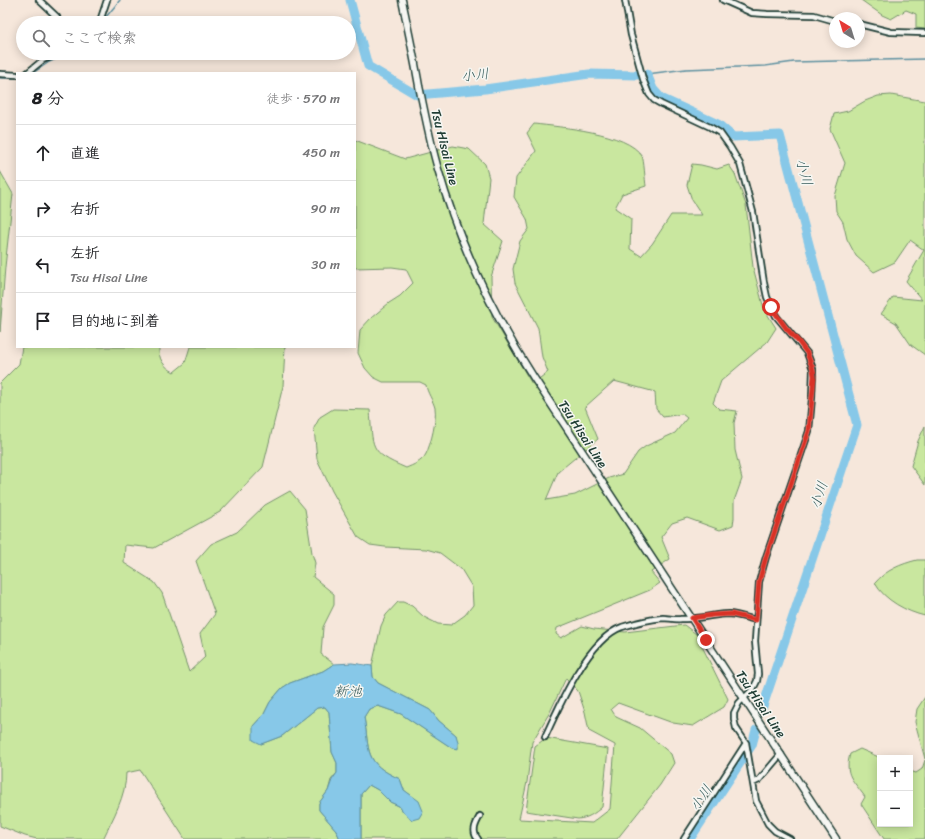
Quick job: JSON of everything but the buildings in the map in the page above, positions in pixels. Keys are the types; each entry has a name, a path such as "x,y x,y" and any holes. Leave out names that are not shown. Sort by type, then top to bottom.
{"main road":[{"name":"Tsu Hisai Line","path":"402,0 436,162 445,193 471,261 488,299 526,365 836,839"}],"street":[{"path":"39,0 56,16"},
{"path":"102,16 107,0"},
{"path":"625,0 631,35 649,94 654,100 710,127 720,134 740,164 753,212 767,297 776,316 807,353 813,369 809,431 766,557 759,582 755,641 758,674 757,681 753,689 743,698 734,713 736,728 746,743 756,801 768,824 775,831 790,839"},
{"path":"723,0 752,13 814,15 829,19"},
{"path":"865,26 891,32 925,33"},
{"path":"28,72 43,60"},
{"path":"0,74 16,75"},
{"path":"545,737 563,698 588,657 602,640 620,628 664,618 678,619 713,615 731,614 756,620"},
{"path":"684,839 746,743"},
{"path":"753,784 759,780 781,754"},
{"path":"478,839 474,833 480,816"}],"green space":[{"path":"861,0 925,0 925,29 916,28 916,14 906,10 891,19 882,15"},
{"path":"891,95 925,101 925,355 911,345 896,323 881,314 893,297 922,300 906,281 924,250 910,240 895,262 874,272 856,256 847,239 843,222 836,211 835,196 845,163 830,129 834,114 848,111 865,101 878,96"},
{"path":"534,124 576,129 608,136 622,141 634,148 642,156 646,186 622,194 615,208 631,219 630,249 641,256 652,244 671,215 702,215 692,200 687,185 692,164 717,169 729,165 735,174 746,205 753,267 764,309 776,328 767,342 721,381 713,403 719,409 737,411 734,423 735,450 742,479 734,501 733,525 720,530 687,518 672,523 661,537 670,559 651,572 660,583 650,590 557,628 556,634 561,638 582,626 594,629 625,632 684,625 696,634 728,699 724,707 693,726 673,723 618,703 611,709 616,717 640,728 671,754 674,763 660,785 617,839 361,839 361,794 369,785 378,790 390,802 399,806 405,814 412,796 404,790 400,779 380,767 370,755 364,717 369,709 378,706 401,714 452,748 458,748 456,735 439,721 430,710 378,683 373,677 372,666 381,626 386,615 398,602 403,602 412,606 424,617 438,624 451,625 465,615 473,605 472,587 461,569 440,553 426,549 370,545 358,537 332,491 317,459 314,428 320,417 333,409 370,410 375,447 385,457 406,468 420,461 426,454 432,438 435,418 435,408 426,385 420,382 383,382 373,377 365,368 358,353 360,330 371,318 400,296 413,283 406,269 392,267 356,268 356,140 405,159 453,146 469,149 485,164 489,178 484,224 503,241 491,277 492,317 532,384 548,372 542,357 538,328 515,283 513,269 520,241 529,229 527,219 514,197 516,178 536,151 527,133","holes":["614,381 655,392 656,409 663,417 682,414 687,418 675,433 646,446 638,452 623,474 609,478 575,495 546,500 558,472 598,439 585,407","566,678 578,691 589,731 615,745 610,809 592,823 519,819 527,782 532,742 550,712"]},
{"path":"0,171 13,194 0,332"},
{"path":"22,348 159,348 162,362 167,368 174,372 185,363 190,348 285,348 283,386 263,467 220,512 154,548 125,545 124,563 154,582 162,593 189,672 205,657 200,634 215,614 196,561 211,544 237,532 265,505 290,491 305,509 315,563 313,577 334,594 334,605 323,627 321,654 334,664 323,671 290,683 282,688 270,702 264,714 253,726 261,744 282,736 317,708 325,707 329,712 332,752 337,763 337,773 331,780 328,791 319,803 319,810 336,830 340,839 185,839 140,770 126,773 124,790 115,815 103,839 37,839 0,826 0,383 19,364"},
{"path":"925,426 925,485 911,466 918,441"},
{"path":"917,560 925,560 925,616 911,612 890,600 875,583 884,574 894,568"},
{"path":"925,697 925,759 915,722 917,709"},
{"path":"546,738 608,749 602,807 594,814 578,819 526,811 535,746"},
{"path":"860,749 877,756 877,827 913,827 913,772 916,773 922,769 925,760 925,839 884,839 861,804 865,797 853,781 849,772 848,761 850,754"}],"water":[{"name":"新池","path":"352,663 372,666 373,677 378,683 430,710 439,721 456,735 458,749 452,748 401,714 378,706 369,709 364,717 370,755 380,767 400,779 404,790 419,801 423,811 419,818 412,820 399,806 390,802 378,790 369,785 361,794 361,839 340,839 336,830 319,810 319,803 328,791 332,780 337,773 337,763 332,752 329,712 325,707 317,708 282,736 261,744 253,740 253,726 264,714 270,702 282,688 290,683 323,671 334,664"}],"waterway":[{"path":"107,16 120,0"},
{"name":"小川","path":"350,0 354,16"},
{"name":"小川","path":"356,22 368,66 417,95 485,89 589,74 647,74 653,89 661,98 718,124 733,137 780,135 857,425 762,709"},
{"path":"647,74 686,69 765,66 794,62 925,59"},
{"path":"34,72 54,60"},
{"path":"0,78 16,78"},
{"name":"小川","path":"690,839 752,745 756,730"}],"route":[{"path":"706,640 692,618 731,614 756,620 759,582 766,557 809,431 814,376 813,369 804,348 776,316 771,307"}]}
